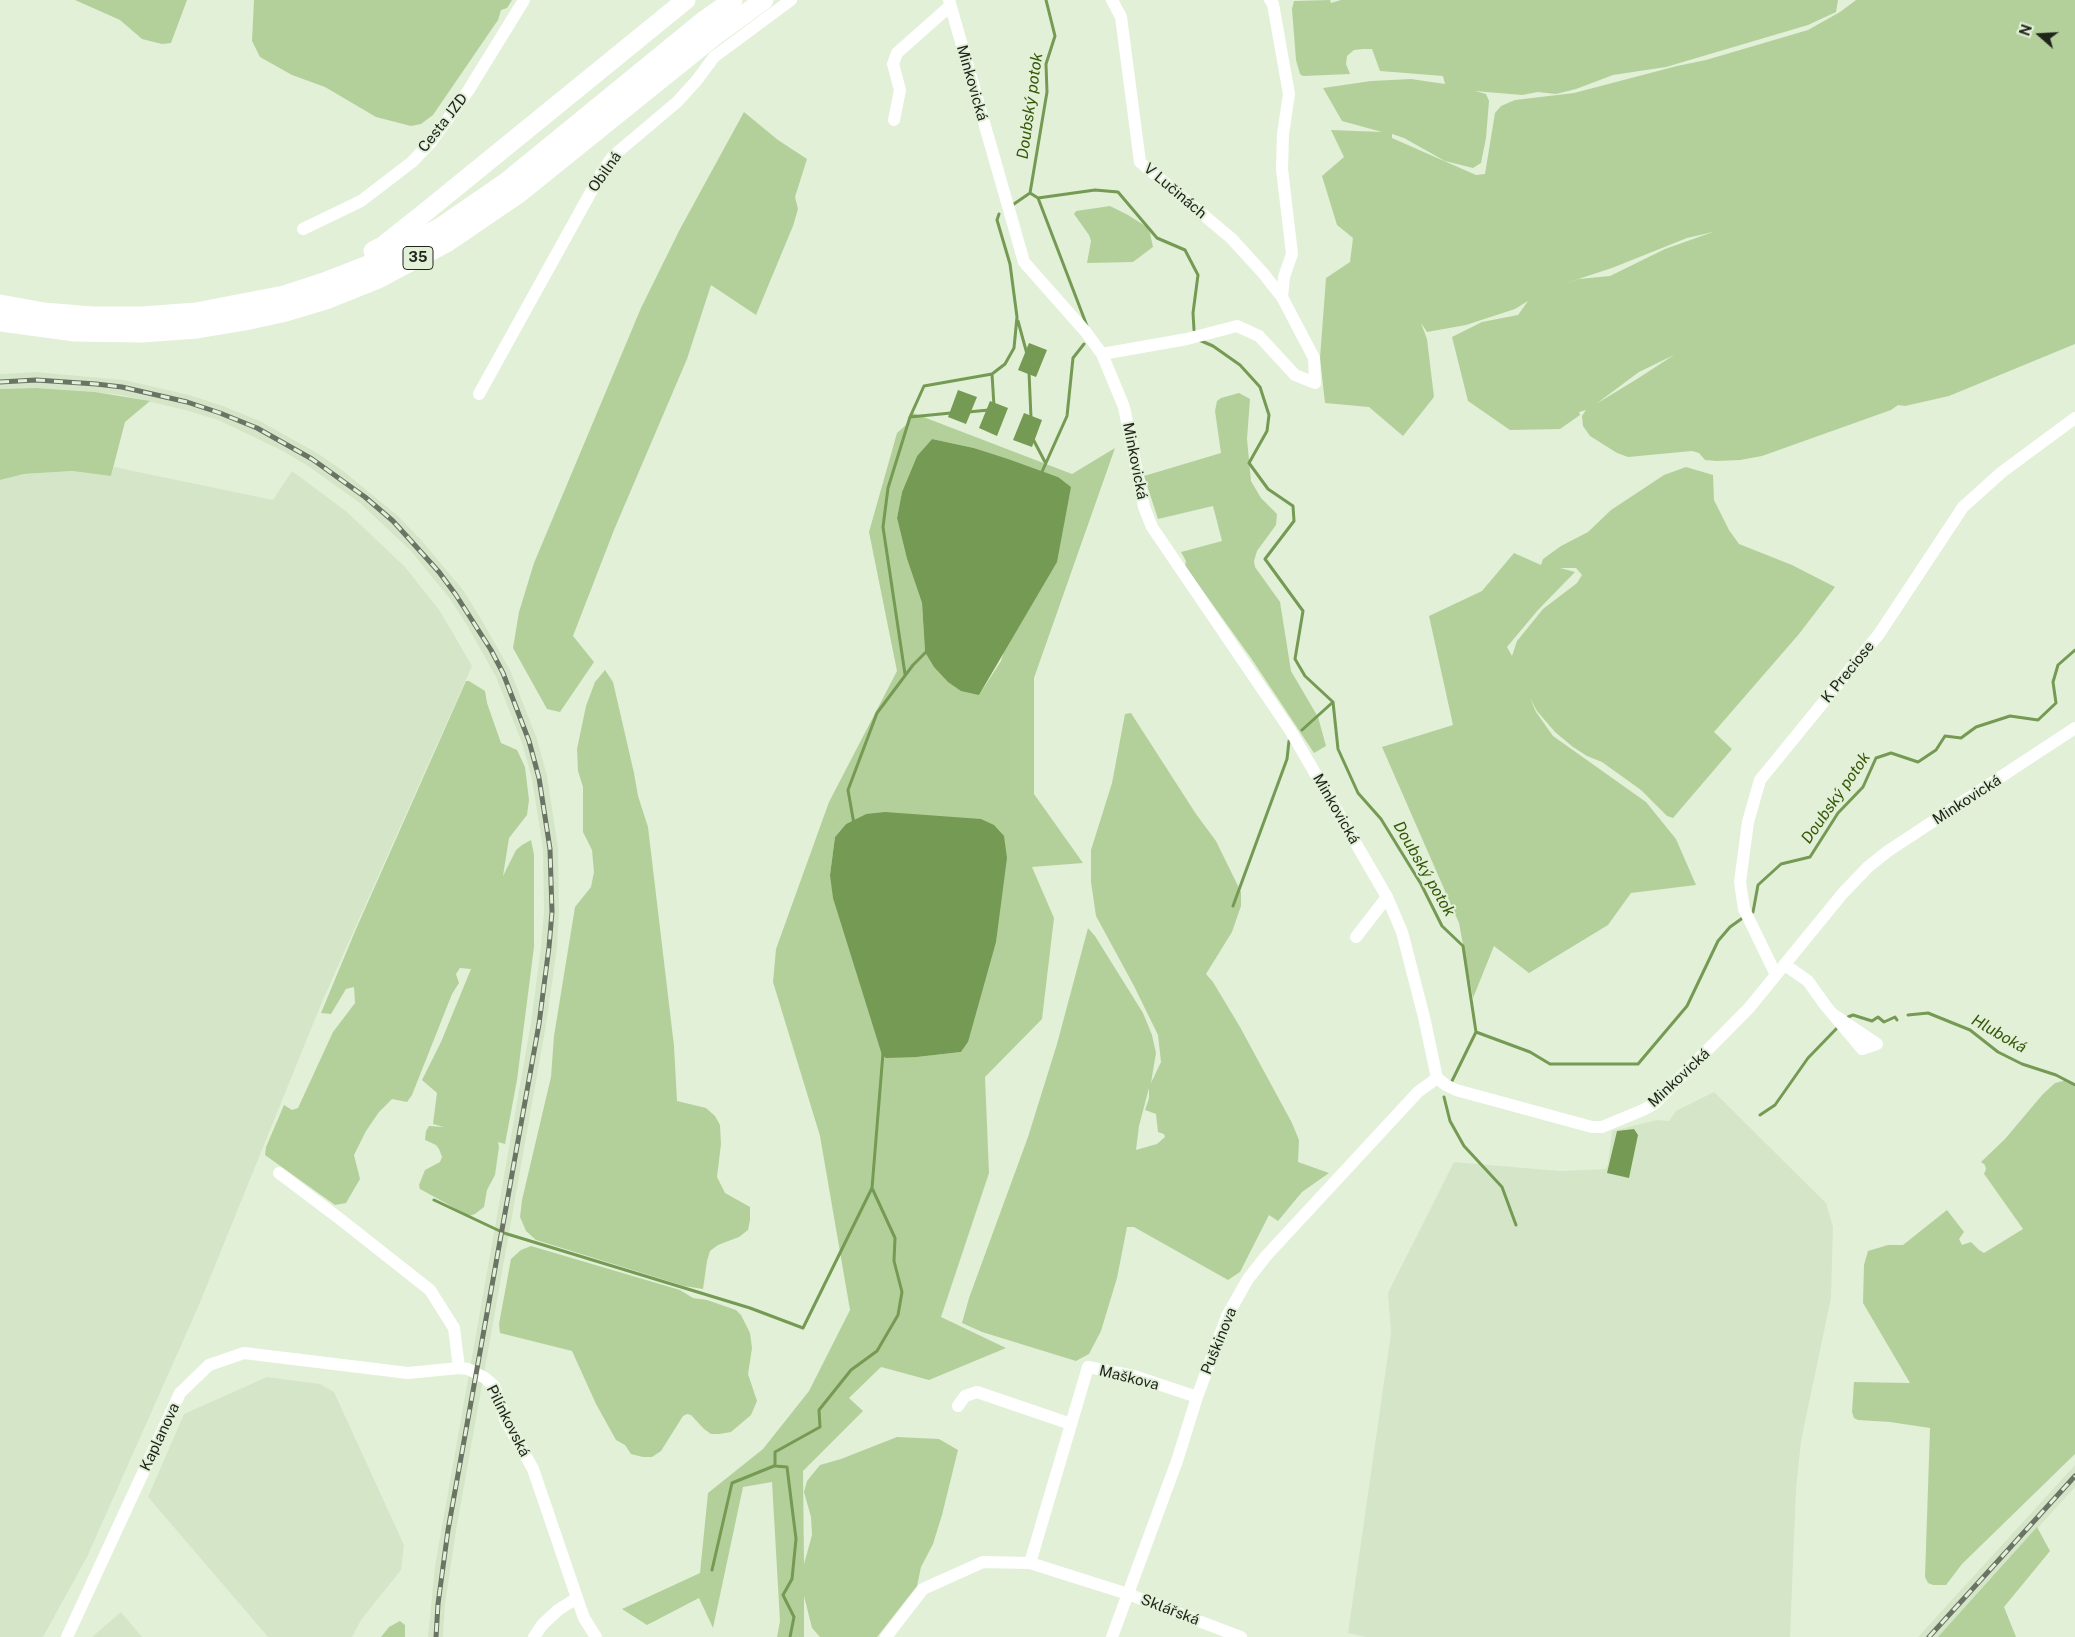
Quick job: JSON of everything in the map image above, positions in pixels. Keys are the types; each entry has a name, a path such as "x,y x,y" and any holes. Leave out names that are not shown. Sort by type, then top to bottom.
{"highway":[{"path":"284,295 384,244 686,0"},
{"name":"35","path":"0,304 44,312 92,316 144,316 196,312 284,295 370,264 439,228 513,176 703,21 732,0"},
{"name":"35","path":"0,322 75,332 142,333 197,329 286,312 326,300 376,280 448,242 516,195 706,43 764,0"}],"street":[{"name":"Cesta JZD","path":"303,230 361,201 412,162 431,142 468,91 524,0"},
{"name":"Obilná","path":"479,394 608,163 619,150 647,129 684,95 721,51 791,0"},
{"name":"V Lučinách","path":"1102,354 1187,339 1236,326 1259,336 1295,375 1315,383 1314,358 1282,297 1264,273 1232,238 1140,162 1121,17 1112,0"},
{"path":"1270,0 1273,4 1289,94 1283,134 1282,169 1292,254 1284,277 1282,297"},
{"path":"894,120 900,90 893,64 897,53 949,3"},
{"name":"Minkovická","path":"949,3 1024,262 1089,336 1102,354 1124,407 1144,507 1152,527 1290,730 1387,897 1402,932 1437,1078 1446,1085 1456,1090 1592,1127 1602,1127 1654,1104 1749,1008 1843,893 1877,860 2075,728"},
{"name":"K Preciose","path":"1776,975 1744,909 1740,882 1748,822 1760,780 1879,634 1963,507 2002,472 2075,418"},
{"path":"1356,938 1387,897"},
{"path":"1785,965 1808,981 1834,1015"},
{"name":"Puškinova","path":"1112,1637 1177,1461 1197,1397 1226,1316 1248,1279 1266,1256 1418,1092 1437,1078"},
{"path":"279,1173 430,1290 454,1328 458,1368"},
{"name":"Kaplanova","path":"67,1637 180,1393 210,1365 244,1353 408,1373 458,1368"},
{"name":"Maškova","path":"1030,1563 1088,1367 1134,1376 1197,1397"},
{"name":"Pilínkovská","path":"458,1368 468,1370 485,1378 494,1386 505,1419 533,1468 584,1618 596,1637"},
{"path":"958,1406 965,1396 977,1392 1071,1424"},
{"path":"886,1637 923,1589 983,1562 1030,1563 1128,1594"},
{"name":"Sklářská","path":"1128,1594 1240,1637"},
{"path":"534,1637 542,1625 558,1610 577,1598"}],"shaded area":[{"path":"75,0 187,0 171,43 162,44 142,39 120,20"},
{"path":"254,0 512,0 507,8 501,10 498,20 433,115 421,124 411,126 376,117 325,87 292,75 260,57 252,41"},
{"path":"1330,0 1331,3 1341,0 1838,0 1836,12 1808,25 1666,67 1613,75 1576,89 1556,94 1538,92 1522,95 1475,91 1486,94 1489,101 1486,138 1481,163 1473,168 1445,161 1404,138 1392,134 1392,138 1476,175 1485,174 1495,113 1501,106 1515,100 1574,93 1706,60 1808,30 1840,12 1856,0 2075,0 2075,344 1949,396 1905,406 1898,405 1891,410 1762,456 1740,460 1705,460 1699,453 1692,451 1628,457 1617,453 1590,436 1583,426 1582,416 1586,410 1579,412 1580,415 1560,429 1510,430 1468,401 1452,337 1482,322 1518,315 1528,301 1515,309 1466,325 1427,332 1421,323 1427,339 1434,397 1403,436 1369,407 1325,403 1320,358 1326,278 1350,262 1353,238 1337,225 1322,176 1344,157 1331,130 1382,132 1342,121 1323,88 1371,81 1411,79 1445,84 1443,76 1380,71 1372,49 1354,50 1347,56 1346,64 1350,74 1303,76 1300,74 1296,60 1292,9 1294,1","holes":["1713,232 1665,249 1610,276 1579,279 1563,284 1612,268 1687,238","1674,355 1637,379 1596,404 1639,372"]},
{"path":"744,112 778,140 807,159 795,197 798,209 793,226 756,315 711,285 687,359 614,530 573,636 594,662 560,712 547,709 513,648 519,612 534,563 641,308 680,229"},
{"path":"1110,206 1147,227 1153,247 1133,262 1087,263 1091,241 1089,235 1074,214 1076,211"},
{"path":"1029,343 1047,350 1036,377 1018,370"},
{"path":"35,372 124,380 189,395 260,421 317,453 342,470 398,516 422,541 463,590 510,670 537,739 547,776 558,848 559,912 557,948 546,1025 456,1531 445,1604 443,1637 428,1637 435,1566 531,1023 541,946 544,912 543,849 532,779 522,743 496,677 450,599 411,551 360,503 308,466 281,450 218,420 121,395 36,388 0,389 0,374"},
{"path":"36,388 95,392 150,401 125,422 111,476 72,471 24,474 0,480 0,389"},
{"path":"958,390 977,397 966,424 948,417"},
{"path":"1239,393 1250,399 1247,439 1251,481 1261,498 1277,514 1276,525 1257,551 1254,561 1255,567 1280,602 1291,671 1318,717 1326,746 1314,753 1251,658 1185,566 1186,561 1181,552 1222,541 1213,506 1158,519 1144,476 1221,453 1215,411 1217,401"},
{"path":"990,401 1008,408 997,436 979,428"},
{"path":"913,413 1072,474 1115,448 1034,678 1034,794 1083,863 1032,867 1054,918 1042,1019 985,1077 989,1173 941,1317 1006,1348 929,1380 881,1367 849,1398 863,1411 803,1471 804,1564 812,1535 811,1517 804,1492 807,1481 820,1465 841,1459 897,1437 939,1439 958,1450 942,1515 933,1544 921,1567 917,1586 877,1637 820,1637 812,1628 804,1596 804,1637 777,1637 780,1621 772,1482 743,1487 713,1628 699,1598 647,1625 622,1609 700,1573 708,1493 763,1449 809,1391 850,1310 820,1136 773,982 776,949 829,802 897,671 869,532 897,433 906,425","holes":["932,439 974,448 1058,477 1001,661 979,695 925,652 922,603 907,559 897,518 902,492 917,456","866,814 968,1042 961,1052 917,1057 830,875 835,837 846,824"]},
{"path":"1024,413 1042,420 1032,447 1013,440"},
{"path":"932,439 974,448 1008,459 1058,477 1071,487 1057,562 979,695 961,691 948,682 934,667 925,652 922,603 907,559 897,518 902,492 917,456"},
{"path":"114,467 273,500 292,471 347,512 405,567 440,611 472,666 322,1002 199,1305 87,1557 43,1637 0,1637 0,480 24,474 72,471 111,476"},
{"path":"1686,467 1713,475 1714,500 1729,530 1739,544 1792,565 1835,587 1799,634 1714,732 1732,749 1673,818 1667,816 1641,790 1602,762 1587,756 1573,747 1555,732 1537,711 1530,698 1536,712 1553,736 1646,802 1676,839 1696,885 1631,893 1608,925 1529,973 1494,946 1473,998 1459,923 1382,747 1453,725 1429,616 1482,591 1514,553 1541,565 1543,559 1561,546 1588,532 1611,510 1664,475","holes":["1560,568 1576,568 1582,575 1577,583 1543,609 1517,641 1512,656 1507,647 1538,610 1575,572"]},
{"path":"605,670 613,682 638,796 648,827 674,1046 677,1101 706,1108 715,1116 720,1125 721,1144 717,1177 725,1193 750,1207 748,1230 739,1237 718,1245 710,1251 703,1289 684,1286 536,1240 526,1231 520,1217 522,1200 551,1077 554,1036 575,907 591,887 594,872 592,850 583,832 583,787 578,771 577,749 586,706 595,682"},
{"path":"466,681 485,691 487,703 501,743 517,750 525,767 529,800 527,815 509,838 503,876 516,850 531,840 534,855 534,947 517,1080 505,1144 498,1142 495,1175 487,1190 484,1207 475,1214 469,1216 420,1189 419,1185 425,1170 440,1162 442,1157 436,1145 425,1140 426,1131 429,1126 444,1127 433,1124 437,1093 422,1080 441,1042 471,969 460,968 456,974 459,983 452,994 412,1095 407,1102 392,1099 379,1112 366,1131 354,1155 360,1179 346,1203 335,1205 265,1155 266,1147 284,1105 292,1110 298,1108 333,1032 355,1003 354,987 346,989 331,1014 321,1013 356,929"},
{"path":"1131,713 1196,814 1216,841 1241,892 1241,906 1232,932 1206,974 1213,982 1240,1027 1292,1123 1299,1140 1298,1162 1329,1173 1302,1192 1278,1221 1269,1215 1240,1272 1228,1280 1134,1227 1127,1227 1117,1278 1101,1331 1089,1354 1076,1361 982,1332 962,1323 969,1298 1028,1137 1057,1044 1088,928 1095,936 1143,1013 1152,1035 1156,1053 1151,1083 1161,1062 1158,1035 1096,916 1091,882 1091,850 1112,783 1125,714","holes":["1149,1088 1149,1098 1145,1110 1156,1114 1158,1132 1164,1134 1165,1137 1157,1144 1136,1150 1139,1126"]},
{"path":"885,812 981,819 994,825 1004,836 1007,858 996,942 968,1042 961,1052 917,1057 886,1058 882,1055 833,898 830,875 835,837 846,824 866,814"},
{"path":"2067,1080 2075,1087 2075,1454 1962,1564 1946,1585 1933,1585 1928,1583 1925,1577 1930,1428 1890,1422 1858,1420 1854,1418 1852,1412 1854,1382 1910,1383 1863,1303 1864,1265 1868,1251 1888,1245 1903,1245 1947,1210 1964,1232 1959,1239 1962,1245 1971,1242 1984,1253 2023,1229 1984,1174 1985,1165 1981,1162 2005,1139 2043,1094 2055,1083"},
{"path":"1714,1092 1826,1203 1833,1227 1831,1298 1801,1441 1796,1490 1790,1637 1366,1637 1348,1633 1391,1333 1388,1293 1454,1162 1560,1171 1605,1169 1608,1165 1612,1131 1657,1120 1669,1121 1676,1111"},
{"path":"1634,1129 1638,1135 1629,1178 1607,1173 1617,1131"},
{"path":"531,1246 680,1290 693,1298 707,1300 736,1310 741,1315 750,1333 752,1348 748,1374 757,1401 751,1415 731,1432 711,1434 691,1415 687,1414 683,1416 661,1451 652,1457 631,1454 625,1445 616,1440 596,1404 572,1351 500,1333 499,1324 511,1259 521,1250"},
{"path":"267,1377 320,1384 334,1392 404,1545 401,1570 361,1620 352,1637 268,1637 148,1497 184,1414"},
{"path":"2075,1465 2075,1487 1939,1637 1918,1637"},
{"path":"2037,1527 2050,1551 2004,1607 2016,1637 1938,1637"},
{"path":"121,1612 142,1637 92,1637"},
{"path":"400,1621 405,1625 405,1637 381,1637 389,1627"}],"waterway":[{"name":"Doubský potok","path":"1046,0 1055,36 1046,64 1047,92 1030,193 1038,198 1095,190 1118,192 1157,238 1185,250 1198,275 1193,313 1194,330"},
{"path":"1011,206 1030,193"},
{"path":"1038,198 1087,326"},
{"path":"905,674 883,527 888,488 910,417 924,386 992,374 1005,364 1014,348 1017,317 1010,264 997,220 999,214"},
{"path":"1018,321 1027,354"},
{"name":"Doubský potok","path":"1199,340 1213,346 1240,365 1260,387 1269,415 1267,431 1249,463 1268,489 1293,506 1294,521 1265,559 1303,611 1295,659 1305,676 1333,702 1338,749 1358,793 1381,819 1421,884 1442,926 1463,946 1476,1032 1530,1052 1550,1064 1638,1064 1687,1006 1718,941 1730,927 1744,917"},
{"path":"1041,474 1067,416 1073,358 1084,344"},
{"path":"1029,372 1031,418"},
{"path":"992,374 994,406"},
{"path":"968,412 989,410"},
{"path":"910,417 951,413"},
{"path":"1033,439 1045,462"},
{"path":"854,824 848,790 877,713 913,665 928,650"},
{"name":"Doubský potok","path":"1750,914 1753,912 1758,885 1781,864 1810,857 1838,813 1863,787 1876,758 1891,753 1918,762 1936,750 1945,736 1961,738 1976,727 2010,716 2038,720 2056,703 2053,682 2058,665 2075,650"},
{"path":"1302,730 1333,702"},
{"path":"1233,906 1287,759 1289,741"},
{"name":"Hluboká","path":"1908,1015 1928,1013 1970,1030 1998,1052 2022,1064 2056,1075 2075,1085"},
{"name":"Hluboká","path":"1848,1017 1853,1015 1872,1021 1878,1017 1884,1022 1895,1017 1897,1020"},
{"name":"Hluboká","path":"1760,1115 1775,1105 1808,1058 1839,1026"},
{"path":"1452,1081 1476,1032"},
{"path":"790,1637 794,1617 783,1595 792,1579 796,1539 787,1467 775,1466 775,1452 820,1427 819,1410 851,1370 877,1351 898,1315 902,1292 894,1261 895,1238 872,1188 883,1053"},
{"path":"1444,1097 1450,1121 1464,1146 1502,1187 1516,1225"},
{"path":"434,1200 504,1233 750,1308 803,1328 872,1188"},
{"path":"712,1570 732,1483 774,1466"}],"railway":[{"path":"0,382 36,380 96,384 122,387 187,402 257,428 312,459 365,497 393,521 439,572 491,650 503,673 529,741 539,778 550,849 552,912 549,947 539,1024 448,1530 438,1604 436,1637"},
{"path":"1929,1637 2075,1476"}]}
